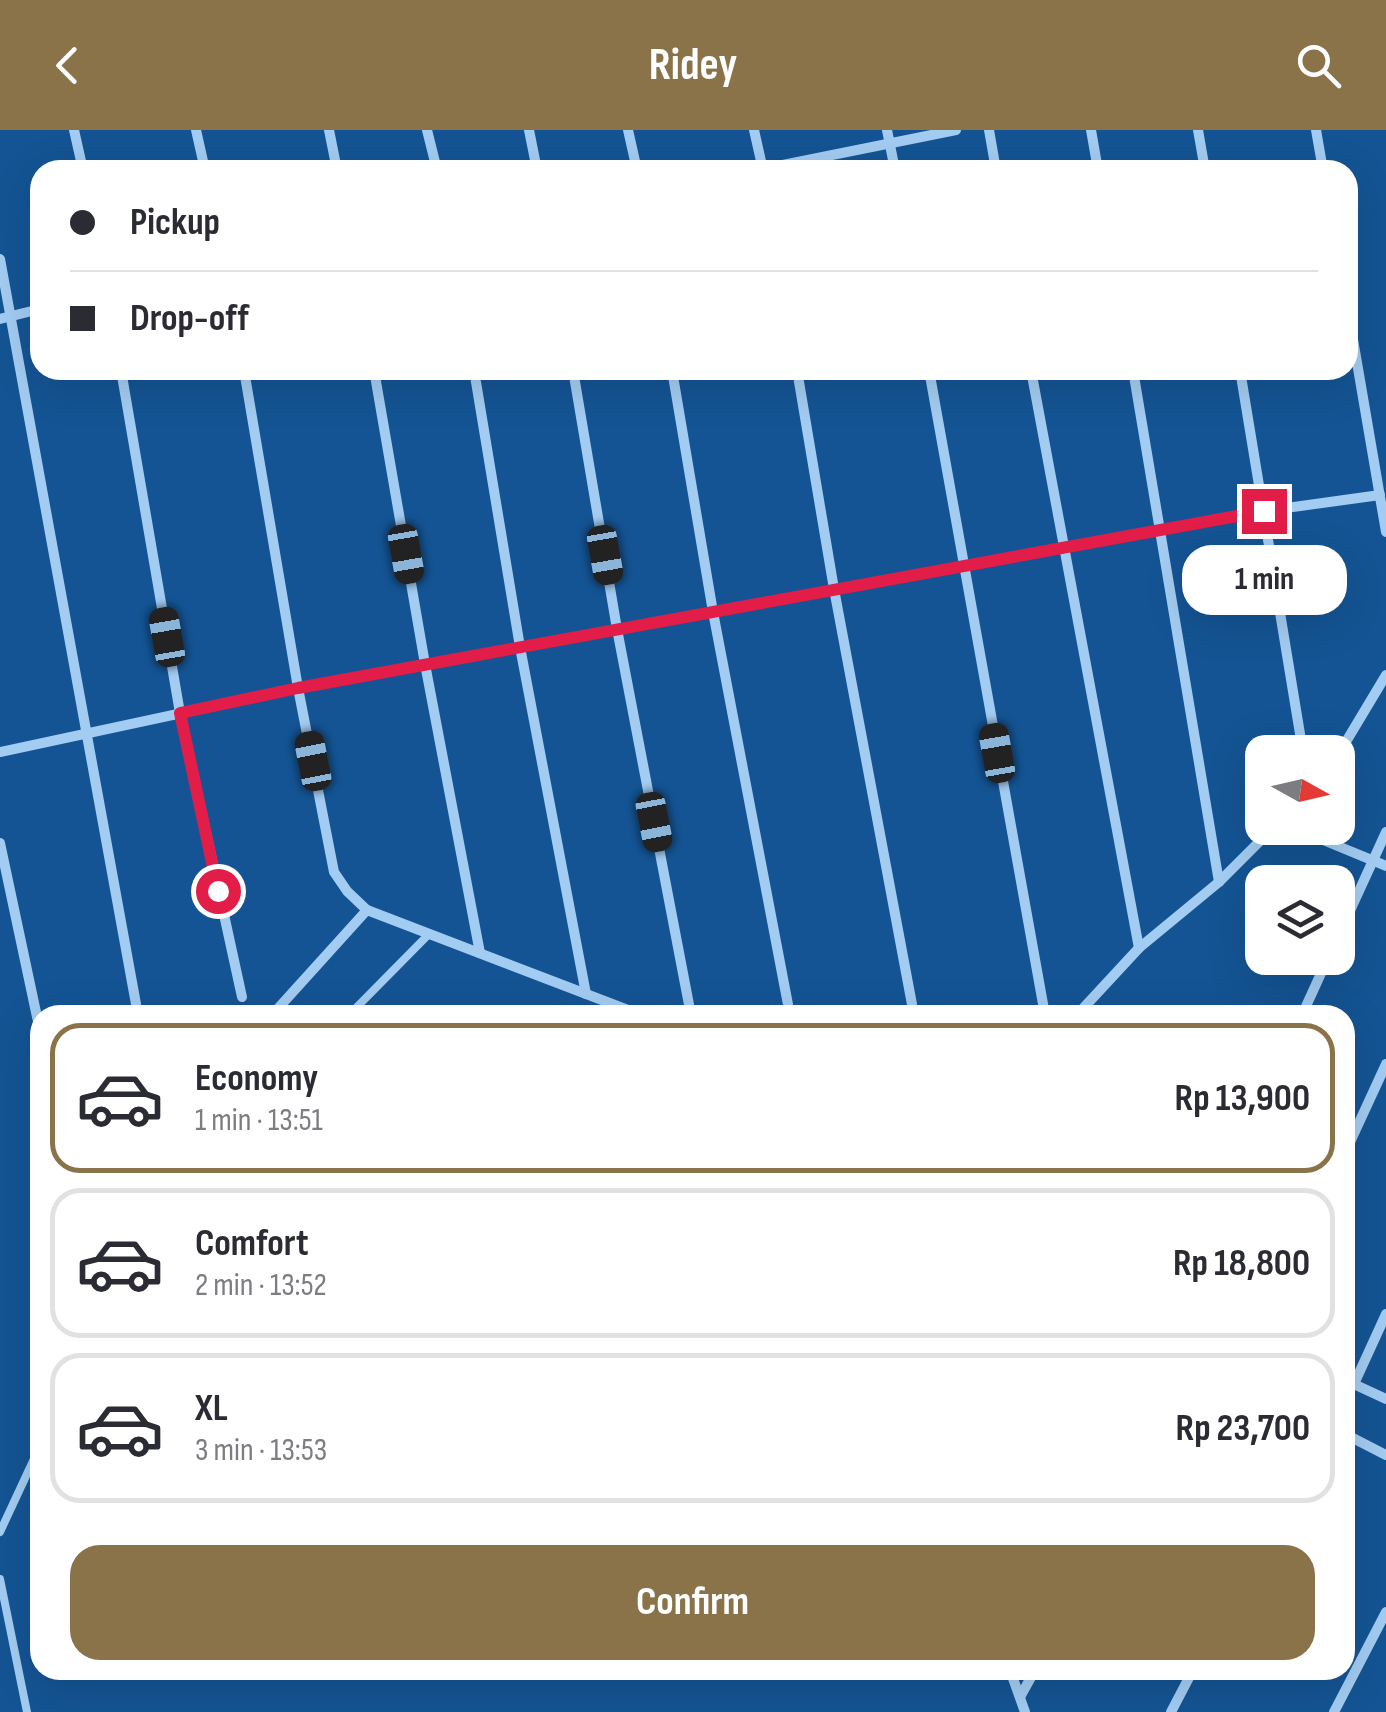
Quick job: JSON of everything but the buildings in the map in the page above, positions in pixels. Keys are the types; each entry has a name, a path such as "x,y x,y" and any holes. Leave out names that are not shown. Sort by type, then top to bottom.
{"street":[{"path":"74,130 80,160"},
{"path":"196,130 202,160"},
{"path":"329,130 335,160"},
{"path":"427,130 434,160"},
{"path":"529,130 535,160"},
{"path":"628,130 635,160"},
{"path":"754,130 760,160"},
{"path":"887,130 892,160"},
{"path":"811,160 956,130"},
{"path":"990,130 994,160"},
{"path":"1092,130 1096,160"},
{"path":"1198,130 1203,160"},
{"path":"1316,130 1321,160"},
{"path":"0,259 6,317 136,1005"},
{"path":"1358,368 1386,532"},
{"path":"123,380 180,713 242,997"},
{"path":"246,380 334,872 346,891 368,910 615,1005"},
{"path":"376,380 480,953"},
{"path":"476,380 520,647 586,994"},
{"path":"575,380 689,1005"},
{"path":"674,380 713,612 788,1005"},
{"path":"799,380 912,1005"},
{"path":"931,380 1043,1005"},
{"path":"1033,380 1139,948"},
{"path":"1134,380 1219,882"},
{"path":"1242,380 1300,735"},
{"path":"0,752 425,664 1264,511 1380,495"},
{"path":"1350,735 1386,675"},
{"path":"1355,899 1386,832"},
{"path":"0,843 34,1005"},
{"path":"1086,1005 1139,948 1219,882 1256,845"},
{"path":"1337,845 1386,866"},
{"path":"281,1005 368,910"},
{"path":"1307,1005 1320,975"},
{"path":"1355,1131 1386,1064"},
{"path":"1355,1373 1386,1314"},
{"path":"1355,1384 1386,1399"},
{"path":"1355,1439 1386,1455"},
{"path":"1355,1672 1386,1612"},
{"path":"1014,1680 1026,1712"},
{"path":"1020,1697 1029,1680"},
{"path":"1171,1712 1188,1680"},
{"path":"1334,1712 1351,1680"}],"lane":[{"path":"359,1005 429,934"},
{"path":"0,1532 30,1468"},
{"path":"0,1579 27,1712"}],"route":[{"path":"218,891 180,713 1264,511"}]}
